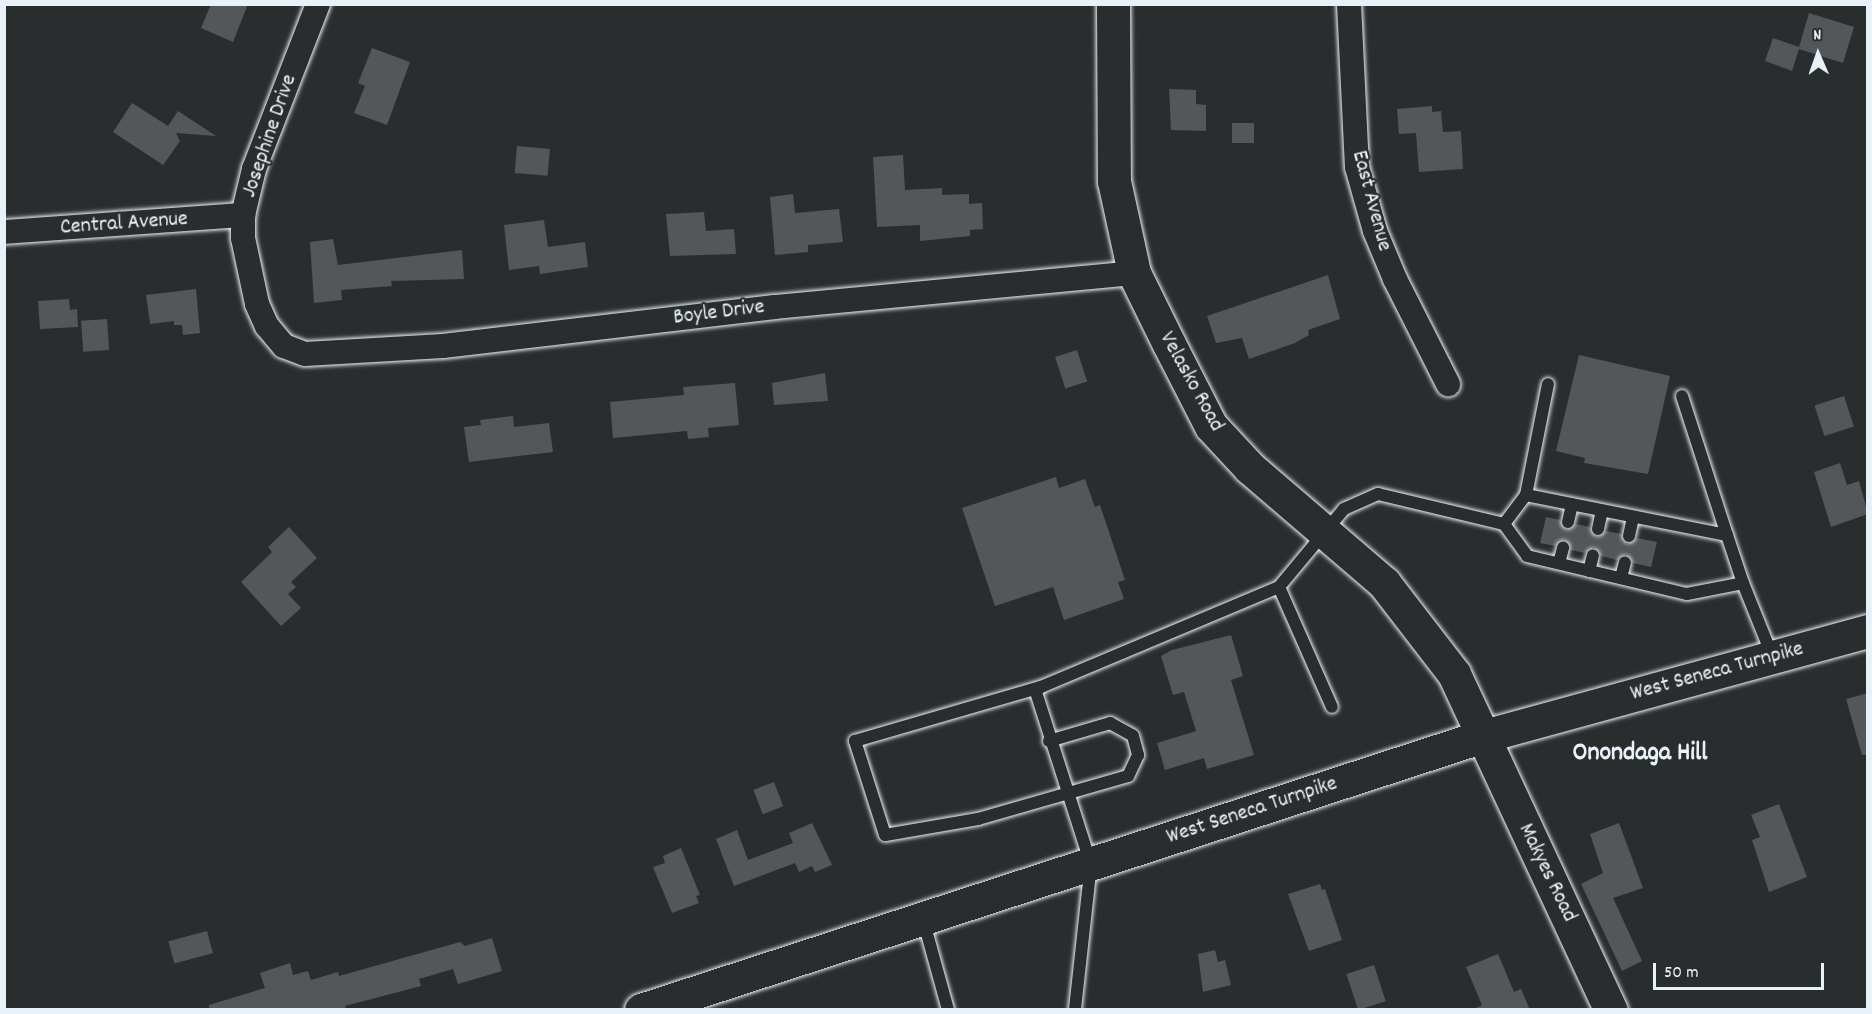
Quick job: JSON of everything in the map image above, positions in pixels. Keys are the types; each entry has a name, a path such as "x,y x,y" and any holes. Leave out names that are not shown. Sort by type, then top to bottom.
{"main road":[{"name":"Velasko Road","path":"1113,4 1114,181 1134,273 1211,426 1250,468 1384,583 1454,674 1480,737"},
{"name":"West Seneca Turnpike","path":"641,1010 1480,737 1868,631"},
{"name":"Makyes Road","path":"1480,737 1611,1010"}],"street":[{"name":"Josephine Drive","path":"305,354 284,346 267,326 257,304 243,238 243,215 254,169 318,4"},
{"name":"East Avenue","path":"1349,4 1357,167 1383,250 1448,384"},
{"name":"Central Avenue","path":"4,232 243,215"},
{"name":"Boyle Drive","path":"305,354 443,346 775,307 1134,273"}],"lane":[{"path":"1504,524 1526,495 1548,384"},
{"path":"1682,396 1743,583 1772,657"},
{"path":"1049,741 1110,723 1133,736 1138,755 1128,776 978,819 885,835 855,741 1035,689 1279,587 1327,533 1344,509 1378,494 1504,524 1527,556 1687,594 1743,583"},
{"path":"1526,495 1727,535"},
{"path":"1568,522 1572,504"},
{"path":"1598,529 1602,510"},
{"path":"1629,536 1633,517"},
{"path":"1559,563 1563,548"},
{"path":"1589,571 1593,555"},
{"path":"1621,578 1625,562"},
{"path":"1279,587 1332,707"},
{"path":"1035,689 1049,741 1071,792 1091,864 1075,1010"},
{"path":"923,918 948,1010"}],"building":[{"path":"211,4 248,4 233,42 201,28"},
{"path":"1809,13 1854,27 1843,63 1799,49 1792,71 1765,61 1773,38 1799,47"},
{"path":"372,48 410,62 387,125 354,113 365,86 358,83"},
{"path":"1169,89 1196,90 1196,104 1206,105 1206,131 1171,130"},
{"path":"132,103 168,126 178,111 216,136 176,133 180,141 163,165 113,132"},
{"path":"1432,106 1432,112 1441,111 1443,132 1461,131 1463,169 1419,172 1416,133 1399,134 1397,109"},
{"path":"1232,123 1254,123 1254,143 1232,143"},
{"path":"517,146 550,149 548,176 515,173"},
{"path":"903,155 905,190 942,188 942,195 969,194 969,204 982,203 983,229 970,230 970,236 920,241 920,225 877,227 873,157"},
{"path":"793,194 795,213 839,209 843,242 808,245 808,252 775,255 770,197"},
{"path":"704,212 706,231 734,229 736,254 670,256 666,214"},
{"path":"544,220 548,247 585,242 588,267 540,274 539,266 509,270 504,225"},
{"path":"333,239 338,265 462,250 464,279 391,281 392,286 341,290 342,300 314,303 310,242"},
{"path":"1328,275 1340,319 1308,330 1309,335 1295,343 1249,359 1242,338 1216,343 1207,316"},
{"path":"196,289 200,333 183,335 182,325 174,325 174,321 150,324 146,295"},
{"path":"69,299 70,310 77,309 78,327 40,329 38,301"},
{"path":"107,319 109,350 83,352 81,321"},
{"path":"1077,350 1087,381 1065,388 1055,357"},
{"path":"1579,355 1670,376 1648,474 1584,463 1585,458 1556,451"},
{"path":"825,373 828,401 774,405 772,383"},
{"path":"735,383 739,425 708,428 709,437 688,439 687,431 613,438 610,402 684,395 683,387"},
{"path":"1844,396 1854,426 1824,436 1815,406"},
{"path":"513,416 514,427 549,423 553,452 469,462 464,427 481,425 480,420"},
{"path":"1840,463 1847,485 1859,481 1868,514 1831,527 1814,472"},
{"path":"1056,477 1059,488 1085,479 1095,507 1100,505 1125,580 1118,582 1124,599 1064,620 1053,587 995,606 962,508"},
{"path":"1546,517 1560,520 1566,530 1576,524 1590,527 1596,537 1606,531 1621,534 1627,544 1637,538 1657,542 1651,567 1633,563 1626,554 1617,560 1601,556 1594,547 1585,553 1571,550 1565,540 1555,546 1540,543"},
{"path":"289,527 317,558 291,582 296,587 288,594 301,608 281,626 241,582 272,552 268,547"},
{"path":"1231,635 1243,676 1231,680 1254,755 1207,769 1204,758 1165,770 1157,743 1196,731 1184,692 1173,695 1161,656 1172,650"},
{"path":"1868,693 1868,755 1862,755 1846,699"},
{"path":"774,782 783,806 763,814 753,790"},
{"path":"1779,804 1807,877 1769,892 1752,840 1760,837 1751,815"},
{"path":"812,823 832,865 815,872 812,866 799,872 795,863 734,886 716,839 737,830 748,860 793,843 789,833"},
{"path":"1619,823 1643,888 1613,898 1642,961 1622,971 1581,884 1603,873 1590,834"},
{"path":"681,848 700,895 696,896 699,903 672,913 653,867 665,863 663,856"},
{"path":"1320,884 1322,890 1325,889 1342,940 1309,951 1288,894"},
{"path":"207,931 213,953 174,964 168,941"},
{"path":"492,938 502,971 458,984 453,969 419,979 421,986 345,1006 346,1010 209,1010 209,1005 265,988 260,973 290,963 293,975 308,971 311,980 338,972 339,976 460,942 465,946"},
{"path":"1215,950 1218,962 1225,960 1231,985 1203,992 1198,954"},
{"path":"1498,954 1514,992 1521,989 1530,1010 1472,1010 1482,1005 1466,967"},
{"path":"1374,965 1386,1001 1358,1010 1346,974"}],"district":[{"name":"Onondaga Hill","path":"1640,754"}]}
